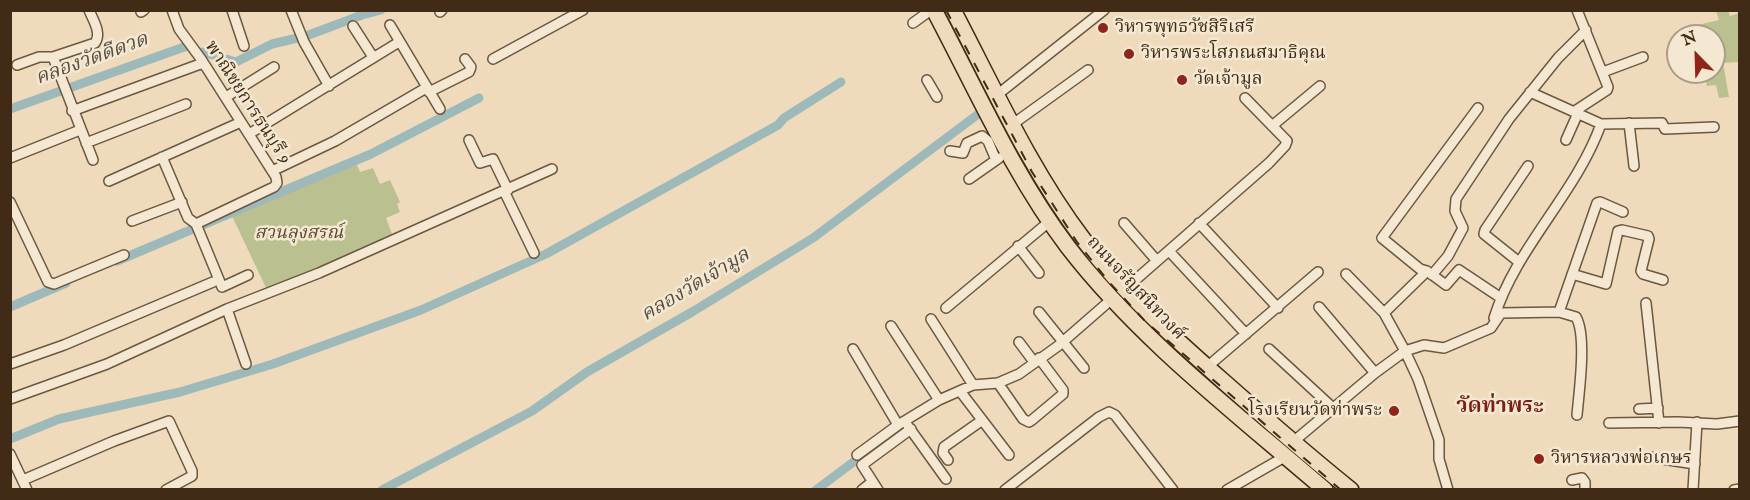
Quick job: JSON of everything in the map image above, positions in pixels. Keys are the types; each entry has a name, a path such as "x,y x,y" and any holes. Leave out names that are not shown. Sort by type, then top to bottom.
{"main road":[{"name":"ถนนจรัญสนิทวงศ์","path":"933,10 985,108 1002,156 1022,177 1068,247 1119,294 1207,367 1289,449 1325,489"},
{"name":"ถนนจรัญสนิทวงศ์","path":"953,10 1036,169 1102,264 1119,294 1167,352 1289,449 1349,488"},
{"path":"1050,221 1064,212"}],"street":[{"path":"17,65 39,57 53,57 95,43 98,33 89,10"},
{"name":"พาณิชยการธนบุรี 9","path":"172,10 179,29 226,97 272,171 277,183 274,187 198,227"},
{"path":"232,10 244,46"},
{"path":"291,10 299,32 329,86"},
{"path":"493,59 583,10"},
{"path":"913,23 933,10"},
{"path":"998,97 1104,10"},
{"path":"1566,140 1576,112 1608,87 1577,10"},
{"path":"390,24 440,109"},
{"path":"353,26 373,57"},
{"path":"1384,313 1448,256 1463,228 1455,211 1456,199 1498,134 1530,92 1558,58 1586,30"},
{"path":"249,134 399,42"},
{"path":"53,57 72,111 93,160"},
{"path":"1603,72 1643,57"},
{"path":"272,171 335,141 427,90 469,72 471,67 465,59"},
{"path":"72,111 203,63"},
{"path":"226,97 274,67"},
{"path":"1013,124 1088,70"},
{"path":"927,80 937,97"},
{"path":"1272,126 1320,86"},
{"path":"1530,92 1601,124 1662,123 1665,129 1714,127"},
{"path":"857,455 905,425 939,400 973,385 998,383 1018,374 1063,342 1269,163 1287,141 1245,98"},
{"path":"86,143 186,104"},
{"path":"1478,108 1382,238 1420,269 1430,273 1446,285 1459,270 1501,298"},
{"path":"110,180 241,122"},
{"path":"1629,123 1634,166"},
{"path":"1491,328 1501,298 1519,262 1577,175 1601,124"},
{"path":"10,158 80,130"},
{"path":"950,151 963,153 967,143 982,136 1002,156 969,179"},
{"path":"469,140 480,163 493,159 534,253"},
{"path":"162,157 188,218 198,227 222,287 248,275"},
{"path":"1519,262 1484,234 1528,166"},
{"path":"10,399 107,364 227,309 319,273 552,169"},
{"path":"10,202 50,284 124,255"},
{"path":"132,221 182,202"},
{"path":"1559,312 1597,203 1600,202 1623,212"},
{"path":"946,308 1050,221"},
{"path":"1124,223 1157,261"},
{"path":"1199,223 1278,308"},
{"path":"1572,274 1606,284 1617,234 1622,230 1648,236 1650,239 1642,274 1663,280"},
{"path":"1018,246 1039,273"},
{"path":"1169,251 1246,334"},
{"path":"1207,367 1318,272"},
{"path":"1346,274 1384,313 1405,351 1418,379 1439,440 1439,459 1448,489"},
{"path":"10,364 64,345 213,282"},
{"path":"1646,303 1659,423"},
{"path":"1319,307 1374,373"},
{"path":"227,309 246,364"},
{"path":"1039,312 1084,368"},
{"path":"1227,489 1289,449 1374,373 1405,351 1424,345 1444,348 1491,328 1501,313 1559,312 1576,317 1580,325 1581,363 1577,415"},
{"path":"931,319 973,385"},
{"path":"891,326 939,400"},
{"path":"998,383 1023,419 1029,422 1063,394 1063,390 1019,342"},
{"path":"853,349 905,425 946,479"},
{"path":"1269,350 1333,408"},
{"path":"960,391 981,421 1009,454"},
{"path":"1639,409 1658,408"},
{"path":"1005,489 1104,413 1109,412 1115,415 1173,489"},
{"path":"10,481 169,421 192,471 192,476 166,489"},
{"path":"948,460 943,453 946,444 981,421"},
{"path":"1609,423 1697,422 1717,424 1740,421"},
{"path":"1693,489 1697,422"},
{"path":"862,489 875,486 862,465 865,460 905,425"},
{"path":"10,454 27,489"},
{"path":"1649,457 1695,464"},
{"path":"1572,480 1582,478 1585,482 1585,489"},
{"path":"1734,489 1740,489"}],"green space":[{"path":"1716,11 1728,11 1730,16 1739,13 1739,62 1726,63 1726,24 1702,24 1719,20"},
{"path":"1726,80 1729,97 1719,98 1716,85 1707,86 1706,84 1726,84"},
{"name":"สวนลุงสรณ์","path":"356,163 360,172 373,168 380,184 390,180 400,202 397,204 400,212 386,218 394,239 268,292 232,216"}],"waterway":[{"name":"คลองวัดดีดวด","path":"202,52 236,62 272,44 306,36 381,10"},
{"name":"คลองวัดดีดวด","path":"10,109 187,46"},
{"path":"10,439 59,419 180,392 273,364 421,310 546,254 778,125 784,118 841,82"},
{"path":"117,261 371,154 479,98"},
{"name":"คลองวัดเจ้ามูล","path":"382,490 532,411 587,372 692,312 813,238 989,106"},
{"path":"10,307 66,283"},
{"path":"816,490 864,454"}],"railway":[{"path":"946,10 1032,172 1077,242 1109,282 1145,321 1341,490"}],"place":[{"name":"วิหารพุทธวัชสิริเสรี","path":"1103,28"},
{"name":"วิหารพระโสภณสมาธิคุณ","path":"1129,54"},
{"name":"วัดเจ้ามูล","path":"1182,80"},
{"name":"โรงเรียนวัดท่าพระ","path":"1394,411"},
{"name":"วิหารหลวงพ่อเกษร","path":"1539,459"}],"district":[{"name":"วัดท่าพระ","path":"1500,408"}]}
